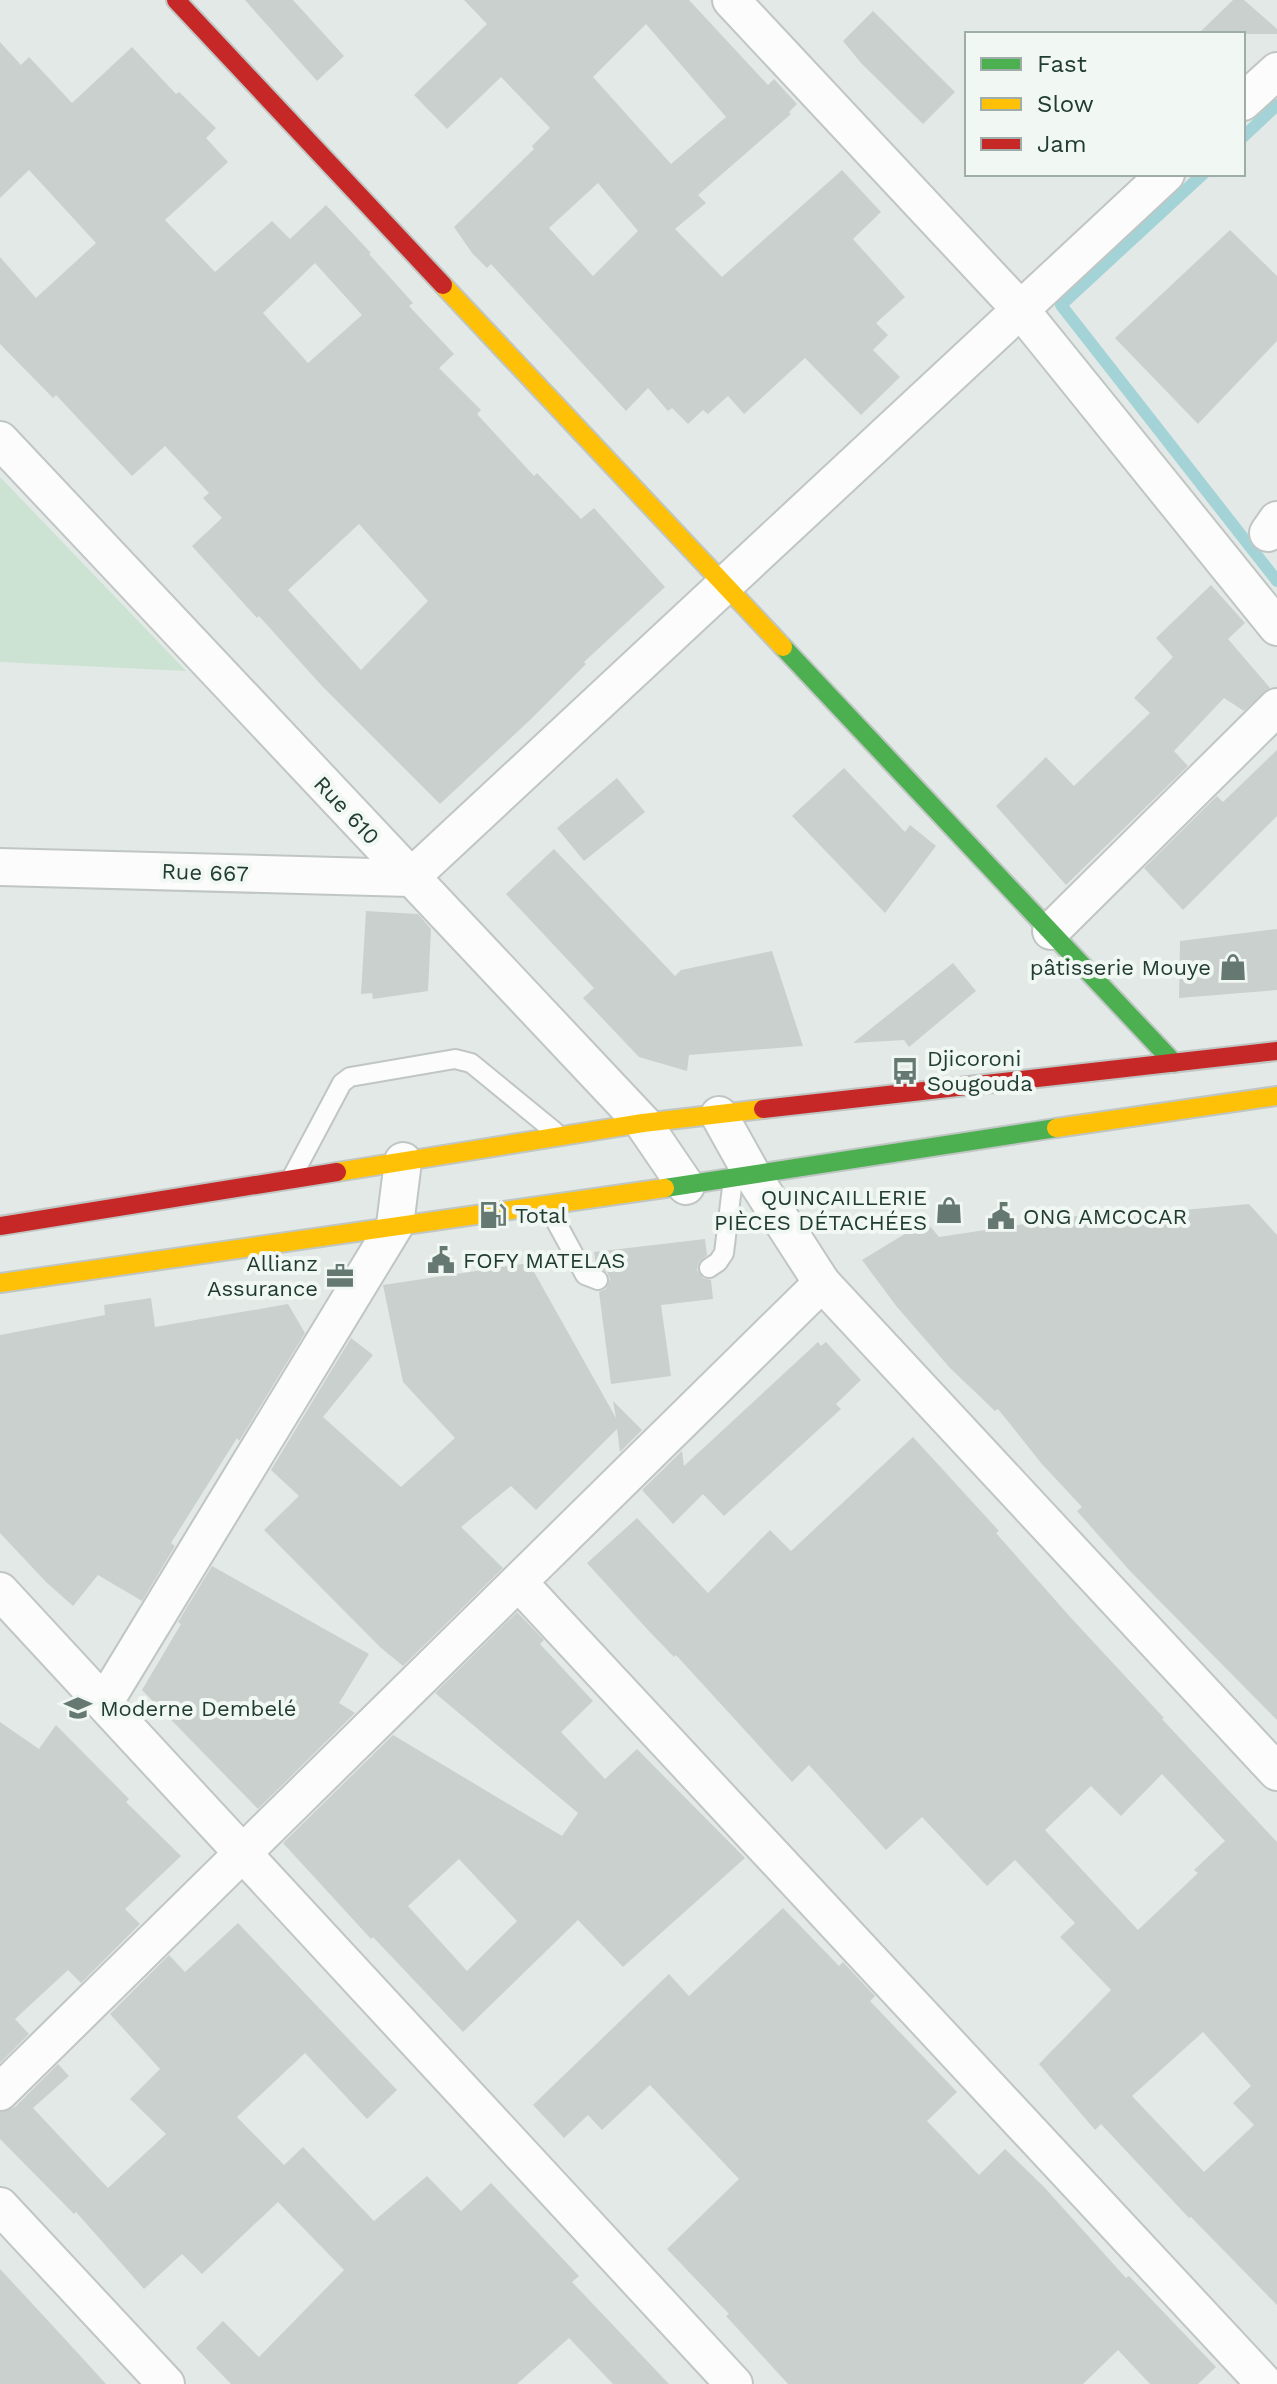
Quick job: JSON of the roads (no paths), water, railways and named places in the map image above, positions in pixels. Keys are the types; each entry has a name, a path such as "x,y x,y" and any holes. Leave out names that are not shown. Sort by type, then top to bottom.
{"main road":[{"path":"176,0 1174,1063"},
{"path":"0,1226 643,1123 1277,1051"},
{"path":"0,1283 686,1186 1277,1096"}],"street":[{"path":"731,0 1020,309 1277,627"},
{"path":"1245,100 1277,71"},
{"path":"410,878 1164,176"},
{"name":"Rue 610","path":"0,440 643,1123 686,1186"},
{"path":"1051,931 1277,707"},
{"name":"Rue 667","path":"0,867 410,878"},
{"path":"719,1115 743,1177 822,1283 1277,1772"},
{"path":"104,1703 395,1225 403,1161"},
{"path":"0,2092 822,1283"},
{"path":"519,1583 1265,2384"},
{"path":"0,1591 734,2384"},
{"path":"0,2206 166,2384"}],"lane":[{"path":"291,1179 342,1083 350,1077 455,1059 471,1063 560,1136"},
{"path":"709,1268 724,1253 743,1177"},
{"path":"547,1204 585,1275 598,1280"}],"waterway":[{"path":"1245,135 1277,105"},
{"path":"1201,176 1061,305 1277,581"}],"place":[{"name":"pâtisserie Mouye","path":"1233,967"},
{"name":"Djicoroni Sougouda","path":"905,1071"},
{"name":"QUINCAILLERIE PIÈCES DÉTACHÉES","path":"949,1210"},
{"name":"Total","path":"493,1215"},
{"name":"ONG AMCOCAR","path":"1001,1216"},
{"name":"FOFY MATELAS","path":"441,1260"},
{"name":"Allianz Assurance","path":"340,1276"},
{"name":"Moderne Dembelé","path":"78,1708"}]}
